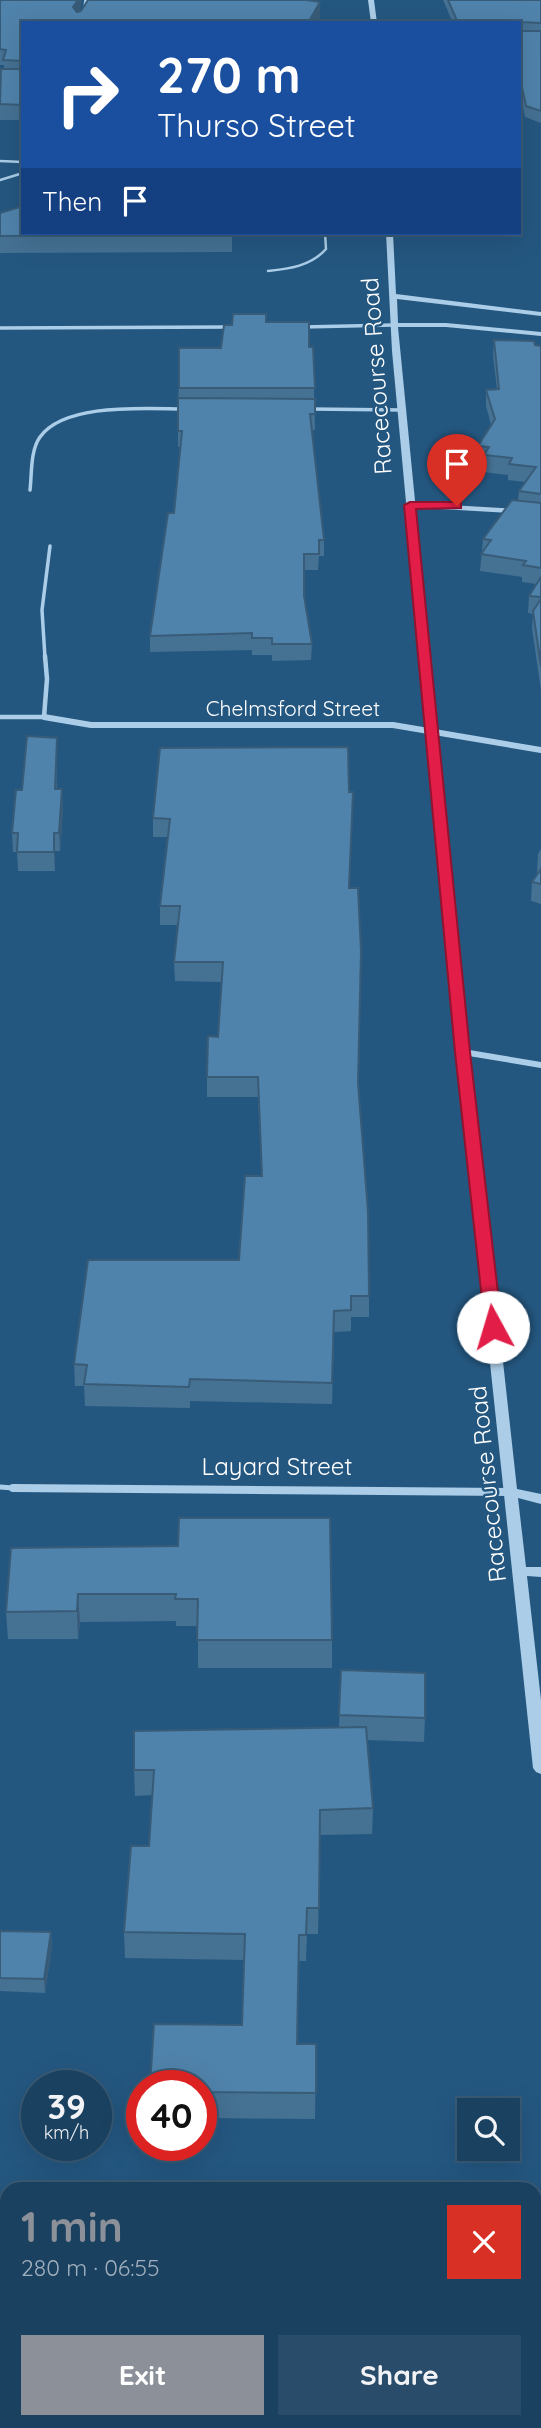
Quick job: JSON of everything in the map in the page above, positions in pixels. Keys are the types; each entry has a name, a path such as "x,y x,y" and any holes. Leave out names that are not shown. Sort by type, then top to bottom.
{"street":[{"path":"79,21 84,14 86,0"},
{"path":"371,0 374,21"},
{"name":"Racecourse Road","path":"389,235 410,505 463,1052 541,1768"},
{"path":"394,296 541,314"},
{"path":"394,325 446,325 541,334"},
{"path":"410,505 515,511"},
{"name":"Chelmsford Street","path":"44,718 90,725 393,725 541,750"},
{"path":"463,1052 541,1065"},
{"name":"Layard Street","path":"13,1489 512,1492 541,1499"},
{"path":"520,1571 541,1572"}],"lane":[{"path":"0,161 21,162"},
{"path":"0,180 21,174"},
{"path":"268,271 288,269 317,259 326,249 326,235"},
{"path":"303,327 394,325"},
{"path":"0,328 234,327"},
{"path":"30,490 38,441 43,432 57,422 78,415 117,410 198,409"},
{"path":"307,409 402,410"},
{"path":"0,718 44,718 47,679 42,611 50,546"},
{"path":"0,1487 13,1489"}],"building":[{"path":"0,0 78,0 73,7 77,12 81,11 88,0 320,2 309,21 21,21 21,61 3,60 6,50 0,49"},
{"path":"448,0 541,0 541,23 457,21"},
{"path":"521,31 541,31 541,111 526,106 521,83"},
{"path":"1,69 21,69 21,105 0,104"},
{"path":"21,207 21,235 232,235 0,236 0,213"},
{"path":"233,314 266,314 266,322 309,322 309,347 313,347 315,388 179,388 179,348 221,348 224,325 232,325"},
{"path":"494,340 534,341 535,345 541,346 541,494 519,491 536,467 509,464 512,458 484,455 489,447 478,446 495,419 486,390 499,389"},
{"path":"178,398 315,399 315,414 310,414 324,540 319,540 319,554 304,554 304,596 312,644 272,644 272,638 252,638 252,633 150,636 168,513 174,513 182,431 178,431"},
{"path":"512,500 541,503 541,568 523,565 526,561 481,554 491,540 483,539"},
{"path":"541,577 541,597 529,596"},
{"path":"541,599 541,666 533,611"},
{"path":"27,736 57,738 55,789 62,789 59,833 54,833 54,852 17,852 18,833 12,833 16,790 22,790"},
{"path":"348,747 349,792 353,792 349,888 358,888 361,951 358,1083 368,1212 369,1296 351,1296 351,1310 334,1311 332,1383 190,1379 189,1387 84,1384 87,1365 74,1364 88,1260 239,1260 245,1176 262,1176 258,1077 207,1077 208,1036 218,1037 223,962 174,962 180,906 160,906 170,819 153,818 160,748"},
{"path":"541,869 541,884 532,882"},
{"path":"179,1518 330,1518 332,1640 197,1640 198,1599 175,1599 176,1594 78,1594 77,1611 6,1612 11,1548 178,1546"},
{"path":"341,1670 425,1673 425,1718 339,1715"},
{"path":"366,1727 373,1808 320,1810 319,1908 307,1908 306,1935 299,1935 297,2044 316,2044 316,2093 217,2092 217,2070 151,2070 154,2024 242,2025 245,1934 124,1932 131,1846 149,1846 154,1770 134,1770 134,1731"},
{"path":"0,1931 51,1932 44,1979 0,1978"}],"route":[{"path":"457,506 410,505 463,1052 493,1327"}]}
